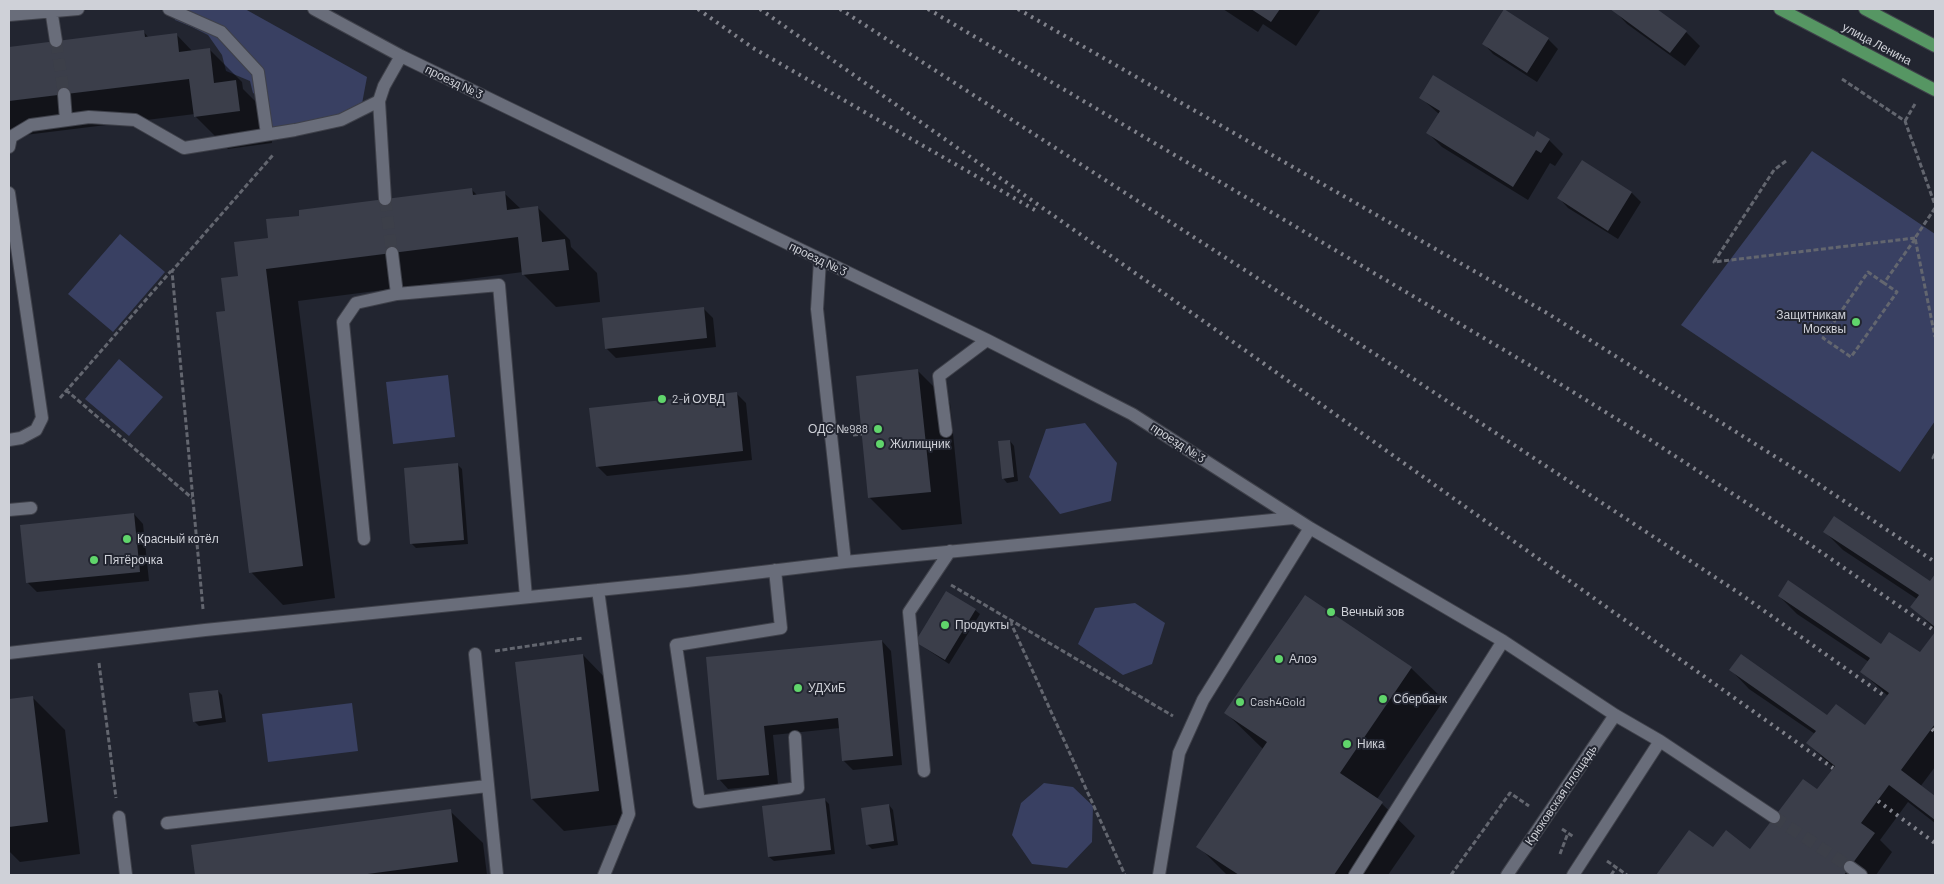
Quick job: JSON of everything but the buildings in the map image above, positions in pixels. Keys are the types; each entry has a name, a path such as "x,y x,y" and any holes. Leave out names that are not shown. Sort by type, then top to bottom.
{"main road":[{"name":"улица Ленина","path":"1780,9 1935,90"},
{"name":"улица Ленина","path":"1865,9 1935,46"}],"street":[{"path":"9,15 78,9"},
{"path":"169,9 221,32 258,72 267,134"},
{"name":"проезд № 3","path":"314,9 401,56 987,340 1132,414 1293,518 1504,641 1614,714 1660,740 1774,817"},
{"path":"52,10 56,41"},
{"path":"385,199 379,100 384,86 401,56"},
{"path":"64,94 66,120"},
{"path":"9,147 11,137 32,125 89,117 135,120 184,148 295,130 341,120 379,100"},
{"path":"9,192 42,418 36,430 21,438 9,440"},
{"path":"392,253 397,294"},
{"path":"820,260 817,309 845,562"},
{"path":"364,539 343,322 356,303 397,294 499,285 526,597"},
{"path":"946,431 939,376 987,340"},
{"path":"9,510 31,508"},
{"path":"9,653 205,630 598,590 845,562 1293,518"},
{"path":"1159,875 1179,753 1204,700 1310,528"},
{"path":"924,771 909,612 950,551"},
{"path":"775,570 780,628 676,645 699,802 798,788 795,736"},
{"path":"598,590 629,814 604,875"},
{"path":"1355,875 1504,641"},
{"path":"475,654 497,875"},
{"name":"Крюковская площадь","path":"1508,875 1614,714"},
{"path":"1573,875 1660,740"},
{"path":"167,823 487,786"},
{"path":"119,817 126,875"},
{"path":"1850,867 1861,875"}],"path":[{"path":"1842,79 1905,120 1935,206 1884,283"},
{"path":"1905,120 1916,103"},
{"path":"42,418 295,130"},
{"path":"1786,161 1774,170 1714,262 1915,238"},
{"path":"1915,238 1935,337"},
{"path":"172,271 205,630"},
{"path":"1868,272 1884,283 1897,292 1851,357 1823,338 1868,272"},
{"path":"66,390 193,499"},
{"path":"1935,454 1933,458 1935,459"},
{"path":"934,575 1191,727"},
{"path":"1010,620 1125,875"},
{"path":"475,654 605,634"},
{"path":"96,642 119,817"},
{"path":"1611,875 1616,868 1627,875"}],"shaded area":[{"path":"169,9 245,9 367,77 361,109 267,134 262,98 253,93 250,81 226,71 222,55 208,35 175,20 172,10"},
{"path":"1812,151 1935,234 1935,421 1900,472 1681,325"},
{"path":"120,234 165,272 113,332 68,294"},
{"path":"119,359 163,397 129,436 85,399"},
{"path":"448,375 455,437 393,444 386,382"},
{"path":"1085,423 1117,463 1111,501 1060,514 1029,477 1046,429"},
{"path":"1135,603 1165,623 1152,664 1123,675 1078,644 1095,608"},
{"path":"352,703 358,751 268,762 262,714"},
{"path":"1044,783 1073,787 1093,806 1092,842 1067,868 1032,864 1012,835 1021,803"}],"tunnel":[{"path":"56,41 64,94"},
{"path":"385,199 392,253"},
{"path":"1774,817 1850,867"}],"railway":[{"path":"698,9 753,48 1035,210"},
{"path":"760,9 1833,768"},
{"path":"840,9 1406,374 1739,593 1886,697"},
{"path":"928,9 1531,366 1649,439 1808,543 1935,631"},
{"path":"1018,9 1547,313 1814,481 1935,562"},
{"path":"1932,729 1935,732"},
{"path":"1878,801 1935,843"}],"place":[{"name":"Защитникам Москвы","path":"1856,322"},
{"name":"2-й ОУВД","path":"662,399"},
{"name":"ОДС №988","path":"878,429"},
{"name":"Жилищник","path":"880,444"},
{"name":"Красный котёл","path":"127,539"},
{"name":"Пятёрочка","path":"94,560"},
{"name":"Вечный зов","path":"1331,612"},
{"name":"Продукты","path":"945,625"},
{"name":"Алоэ","path":"1279,659"},
{"name":"УДХиБ","path":"798,688"},
{"name":"Сбербанк","path":"1383,699"},
{"name":"Cash4Gold","path":"1240,702"},
{"name":"Ника","path":"1347,744"}]}
